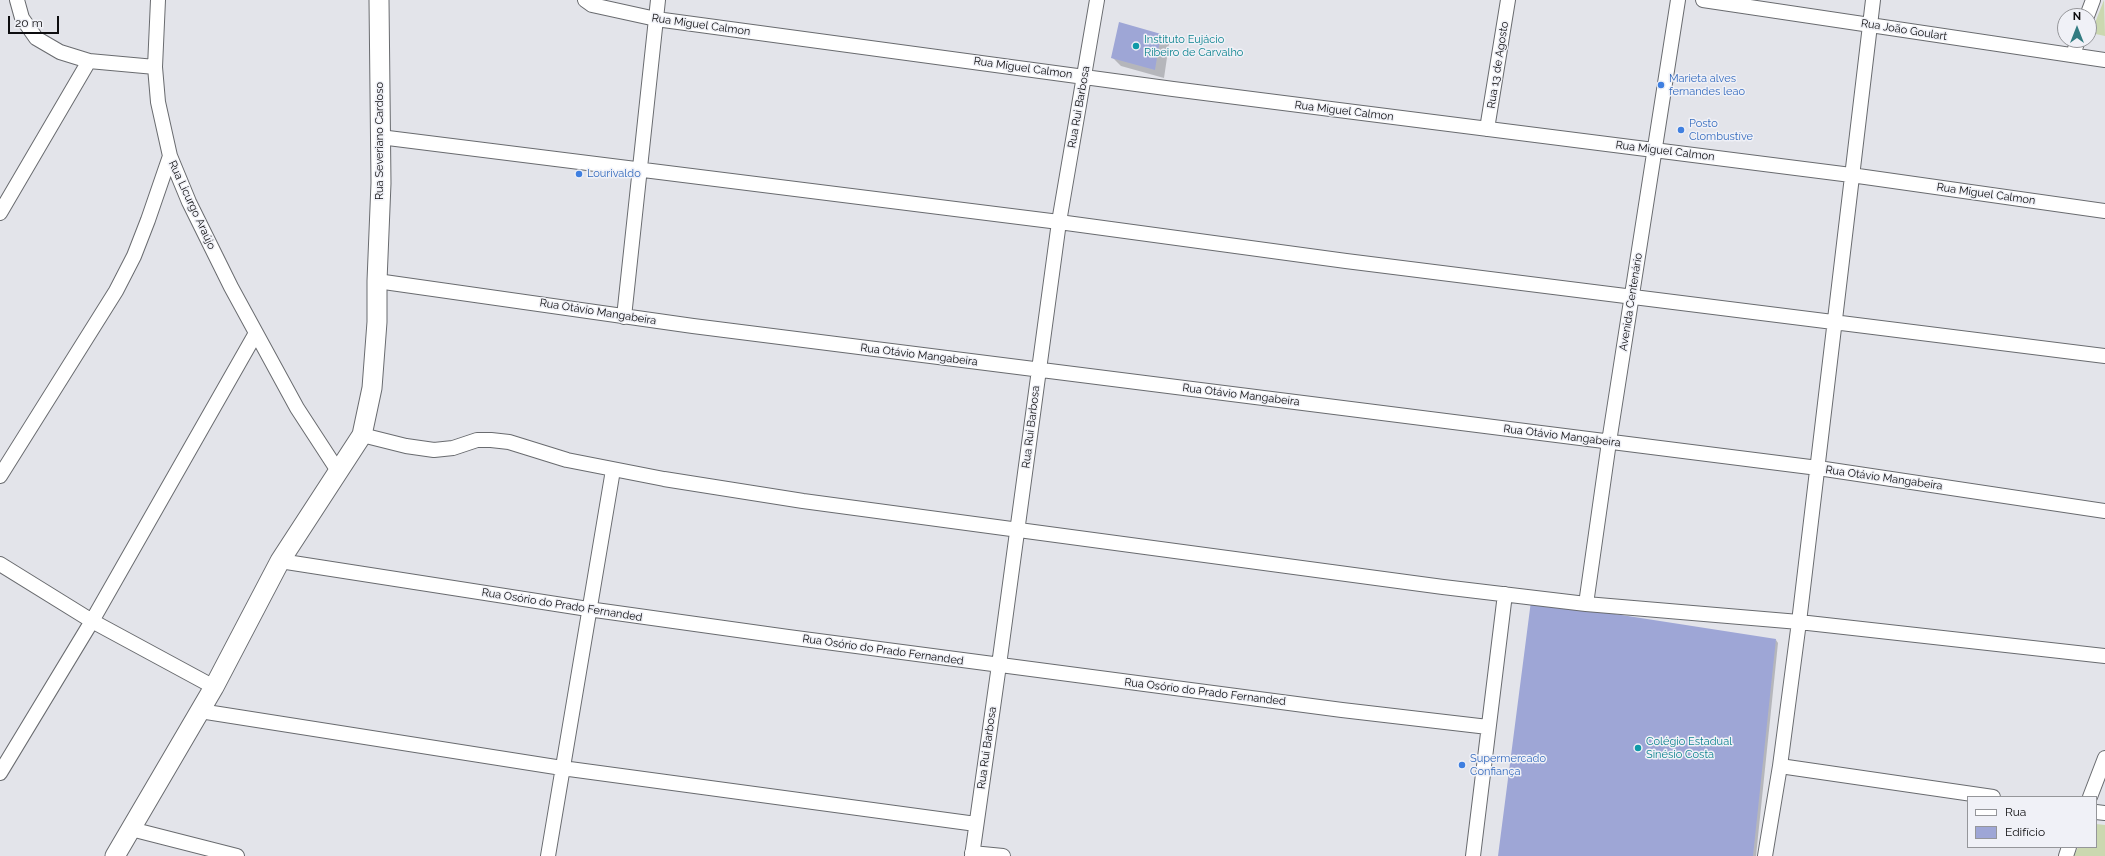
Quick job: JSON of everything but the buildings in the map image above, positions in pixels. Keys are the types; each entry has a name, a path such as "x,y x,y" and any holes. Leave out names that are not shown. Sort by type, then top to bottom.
{"street":[{"path":"17,0 22,18 36,38 60,52 89,61 155,67"},
{"name":"Rua Licurgo Araújo","path":"158,0 155,67 158,102 170,156 189,202 256,334 297,408 338,471"},
{"name":"Rua Severiano Cardoso","path":"362,435 371,396 377,322 376,281 381,183 378,0"},
{"name":"Rua Miguel Calmon","path":"585,0 592,5 656,19 1487,129 1851,175 2105,211"},
{"path":"624,317 658,0"},
{"name":"Rua Rui Barbosa","path":"972,854 1018,529 1038,370 1059,222 1097,0"},
{"name":"Rua 13 de Agosto","path":"1487,129 1508,0"},
{"name":"Avenida Centenário","path":"1586,604 1609,442 1678,0"},
{"name":"Rua João Goulart","path":"1703,0 2105,60"},
{"path":"1765,856 1780,766 1799,622 1873,0"},
{"path":"2073,56 2076,48"},
{"path":"0,213 89,61"},
{"path":"380,137 1059,222 1354,262 2105,356"},
{"path":"0,476 116,291 140,242 170,156"},
{"name":"Rua Otávio Mangabeira","path":"376,281 624,317 1818,468 2105,511"},
{"path":"0,773 92,621 256,334"},
{"path":"115,856 214,687 280,561 362,435 406,446 434,450 453,448 477,440 509,442 567,460 613,470 803,501 1505,594 1586,604 1799,622 2105,656"},
{"path":"548,856 588,609 613,470"},
{"name":"Rua Osório do Prado Fernanded","path":"280,561 588,609 999,665 1488,727"},
{"path":"0,564 92,621 214,687"},
{"path":"1473,856 1505,594"},
{"path":"200,710 562,768 976,824"},
{"path":"2090,796 2105,758"},
{"path":"1780,766 1986,796"},
{"path":"131,829 236,856"},
{"path":"972,854 1003,856"}],"green space":[{"path":"2104,0 2105,36 2097,34 2097,18"},
{"path":"2097,824 2105,825 2105,856 2074,856 2078,848 2097,848"}],"place":[{"name":"Instituto Eujácio Ribeiro de Carvalho","path":"1136,46"},
{"name":"Marieta alves fernandes leao","path":"1661,85"},
{"name":"Posto Clombustíve","path":"1681,130"},
{"name":"Lourivaldo","path":"579,174"},
{"name":"Colégio Estadual Sinésio Costa","path":"1638,748"},
{"name":"Supermercado Confiança","path":"1462,765"}]}
